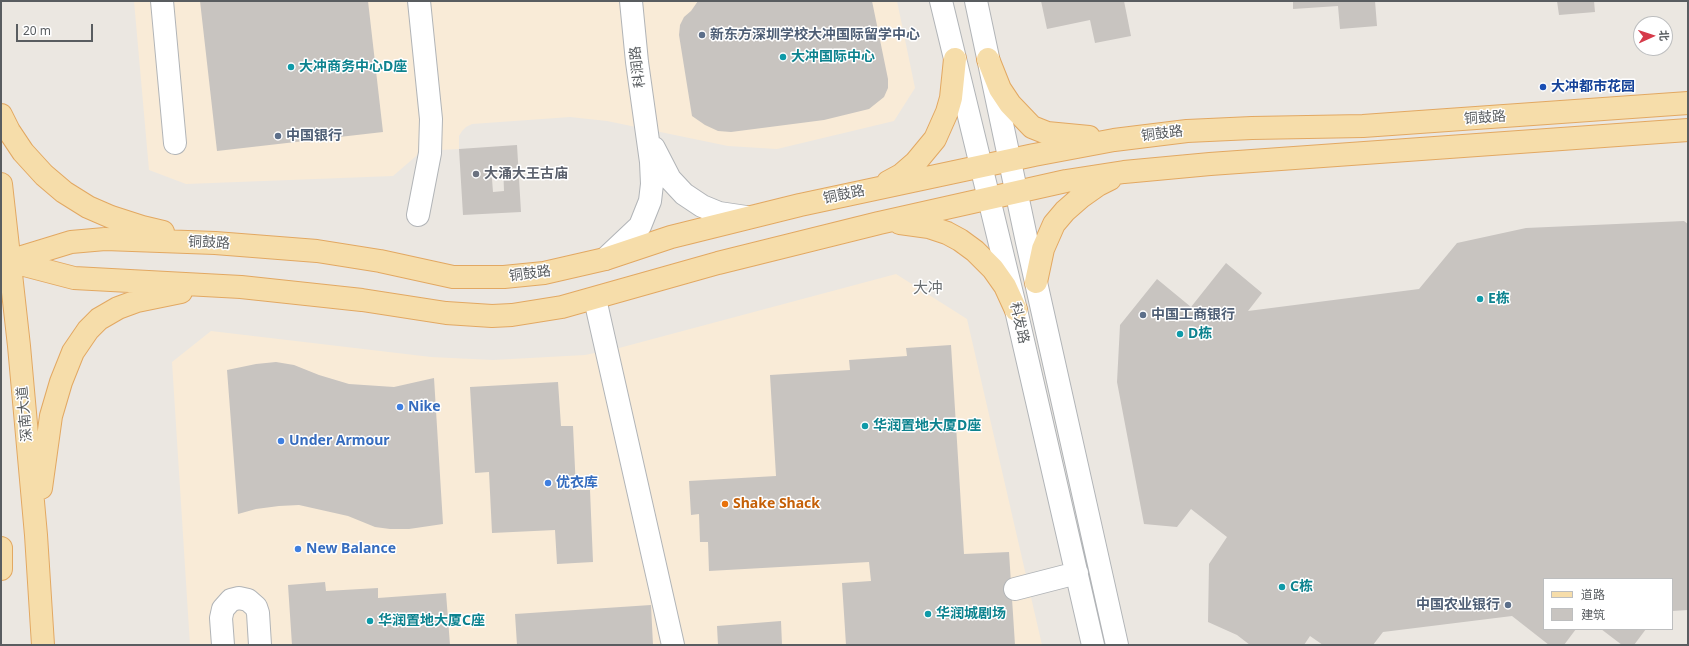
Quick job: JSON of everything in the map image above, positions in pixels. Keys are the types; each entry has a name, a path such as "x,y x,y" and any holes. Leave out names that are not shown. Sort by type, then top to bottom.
{"main road":[{"path":"878,188 901,175 916,162 935,139 947,112 951,98 955,59"},
{"path":"988,59 1000,89 1010,104 1032,127 1062,135 1114,140"},
{"name":"铜鼓路","path":"5,261 71,242 105,239 215,243 317,251 380,261 453,277 504,278 544,273 605,259 671,237 746,217 1009,160 1114,140 1187,131 1363,126 1688,103"},
{"path":"1,115 8,132 23,152 44,175 64,192 88,207 142,228 215,243"},
{"name":"铜鼓路","path":"5,261 74,278 232,287 355,299 446,313 492,316 534,313 595,299 718,263 879,222 1066,181 1124,172 1226,162 1688,130"},
{"path":"1036,282 1043,249 1054,224 1081,196 1098,184 1124,172"},
{"name":"深南大道","path":"1,184 5,261 19,346 36,535 43,645"},
{"path":"879,222 929,227 947,233 960,240 975,251 993,269 1005,286 1016,310"},
{"path":"36,535 44,460 51,416 61,382 73,352 88,330 99,319 118,308 137,301 190,291 232,287"},
{"path":"1,548 1,569"}],"street":[{"path":"162,1 175,143"},
{"path":"418,215 430,153 431,119 419,1"},
{"name":"科润路","path":"605,259 640,226 646,215 650,201 652,184 651,162 637,62 631,1"},
{"name":"科发路","path":"941,1 1016,310 1093,645"},
{"name":"科发路","path":"976,1 1016,192 1117,645"},
{"path":"647,132 670,179 684,194 702,206 719,213 746,217"},
{"path":"595,299 673,645"},
{"path":"1015,589 1077,573"},
{"path":"223,645 221,618 222,609 231,600 239,598 248,600 256,608 258,613 260,645"}],"shaded area":[{"path":"134,1 897,1 915,88 894,121 777,149 728,146 607,121 570,117 472,124 466,127 459,136 459,149 422,151 393,176 186,184 149,170"},
{"path":"896,274 967,319 1042,645 190,645 172,362 211,331 431,357 493,360 585,355 619,348"}],"building":[{"name":"大冲商务中心D座","path":"200,1 368,1 383,132 217,151"},
{"name":"大冲国际中心","path":"698,1 872,1 888,79 888,88 884,97 869,109 824,120 731,132 718,131 705,125 692,116 679,35 680,25 684,17 691,11"},
{"path":"1041,1 1124,1 1131,36 1095,43 1090,20 1047,29"},
{"path":"1293,1 1375,1 1377,26 1340,29 1338,6 1293,9"},
{"path":"1557,1 1594,1 1595,12 1559,15"},
{"name":"大涌大王古庙","path":"517,145 521,212 463,215 459,149","holes":["503,165 504,191 493,192 491,166"]},
{"path":"1684,221 1688,224 1688,610 1673,611 1673,578 1543,578 1543,630 1575,630 1564,645 1549,645 1512,616 1383,632 1373,645 1323,645 1310,636 1304,645 1250,645 1237,635 1208,622 1209,564 1227,537 1191,509 1177,527 1144,524 1117,382 1120,325 1157,279 1191,307 1226,263 1262,293 1248,311 1419,289 1457,243 1526,228"},
{"name":"华润置地大厦D座","path":"951,345 964,554 1009,552 1015,645 846,645 842,583 871,581 869,562 709,571 708,542 700,542 699,514 691,515 689,481 776,476 770,375 850,370 849,360 907,356 906,348"},
{"path":"276,362 294,365 319,375 349,384 394,387 434,378 443,524 409,529 390,529 375,527 348,516 299,505 256,509 238,514 227,370 256,364"},
{"path":"558,382 561,426 573,426 576,490 590,490 593,562 557,564 555,530 492,533 489,472 475,473 470,387"},
{"name":"华润置地大厦C座","path":"325,582 326,591 378,588 378,598 446,593 450,645 292,645 288,585"},
{"path":"651,605 653,645 517,645 515,614"},
{"path":"781,621 782,645 718,645 717,626"},
{"path":"1602,630 1645,630 1634,645 1622,645"}],"place":[{"name":"新东方深圳学校大冲国际留学中心","path":"702,35"},
{"name":"大冲国际中心","path":"783,57"},
{"name":"大冲商务中心D座","path":"291,67"},
{"name":"大冲都市花园","path":"1543,87"},
{"name":"中国银行","path":"278,136"},
{"name":"大涌大王古庙","path":"476,174"},
{"name":"E栋","path":"1480,299"},
{"name":"中国工商银行","path":"1143,315"},
{"name":"D栋","path":"1180,334"},
{"name":"Nike","path":"400,407"},
{"name":"华润置地大厦D座","path":"865,426"},
{"name":"Under Armour","path":"281,441"},
{"name":"优衣库","path":"548,483"},
{"name":"Shake Shack","path":"725,504"},
{"name":"New Balance","path":"298,549"},
{"name":"C栋","path":"1282,587"},
{"name":"中国农业银行","path":"1508,605"},
{"name":"华润城剧场","path":"928,614"},
{"name":"华润置地大厦C座","path":"370,621"}],"district":[{"name":"大冲","path":"928,289"}]}
